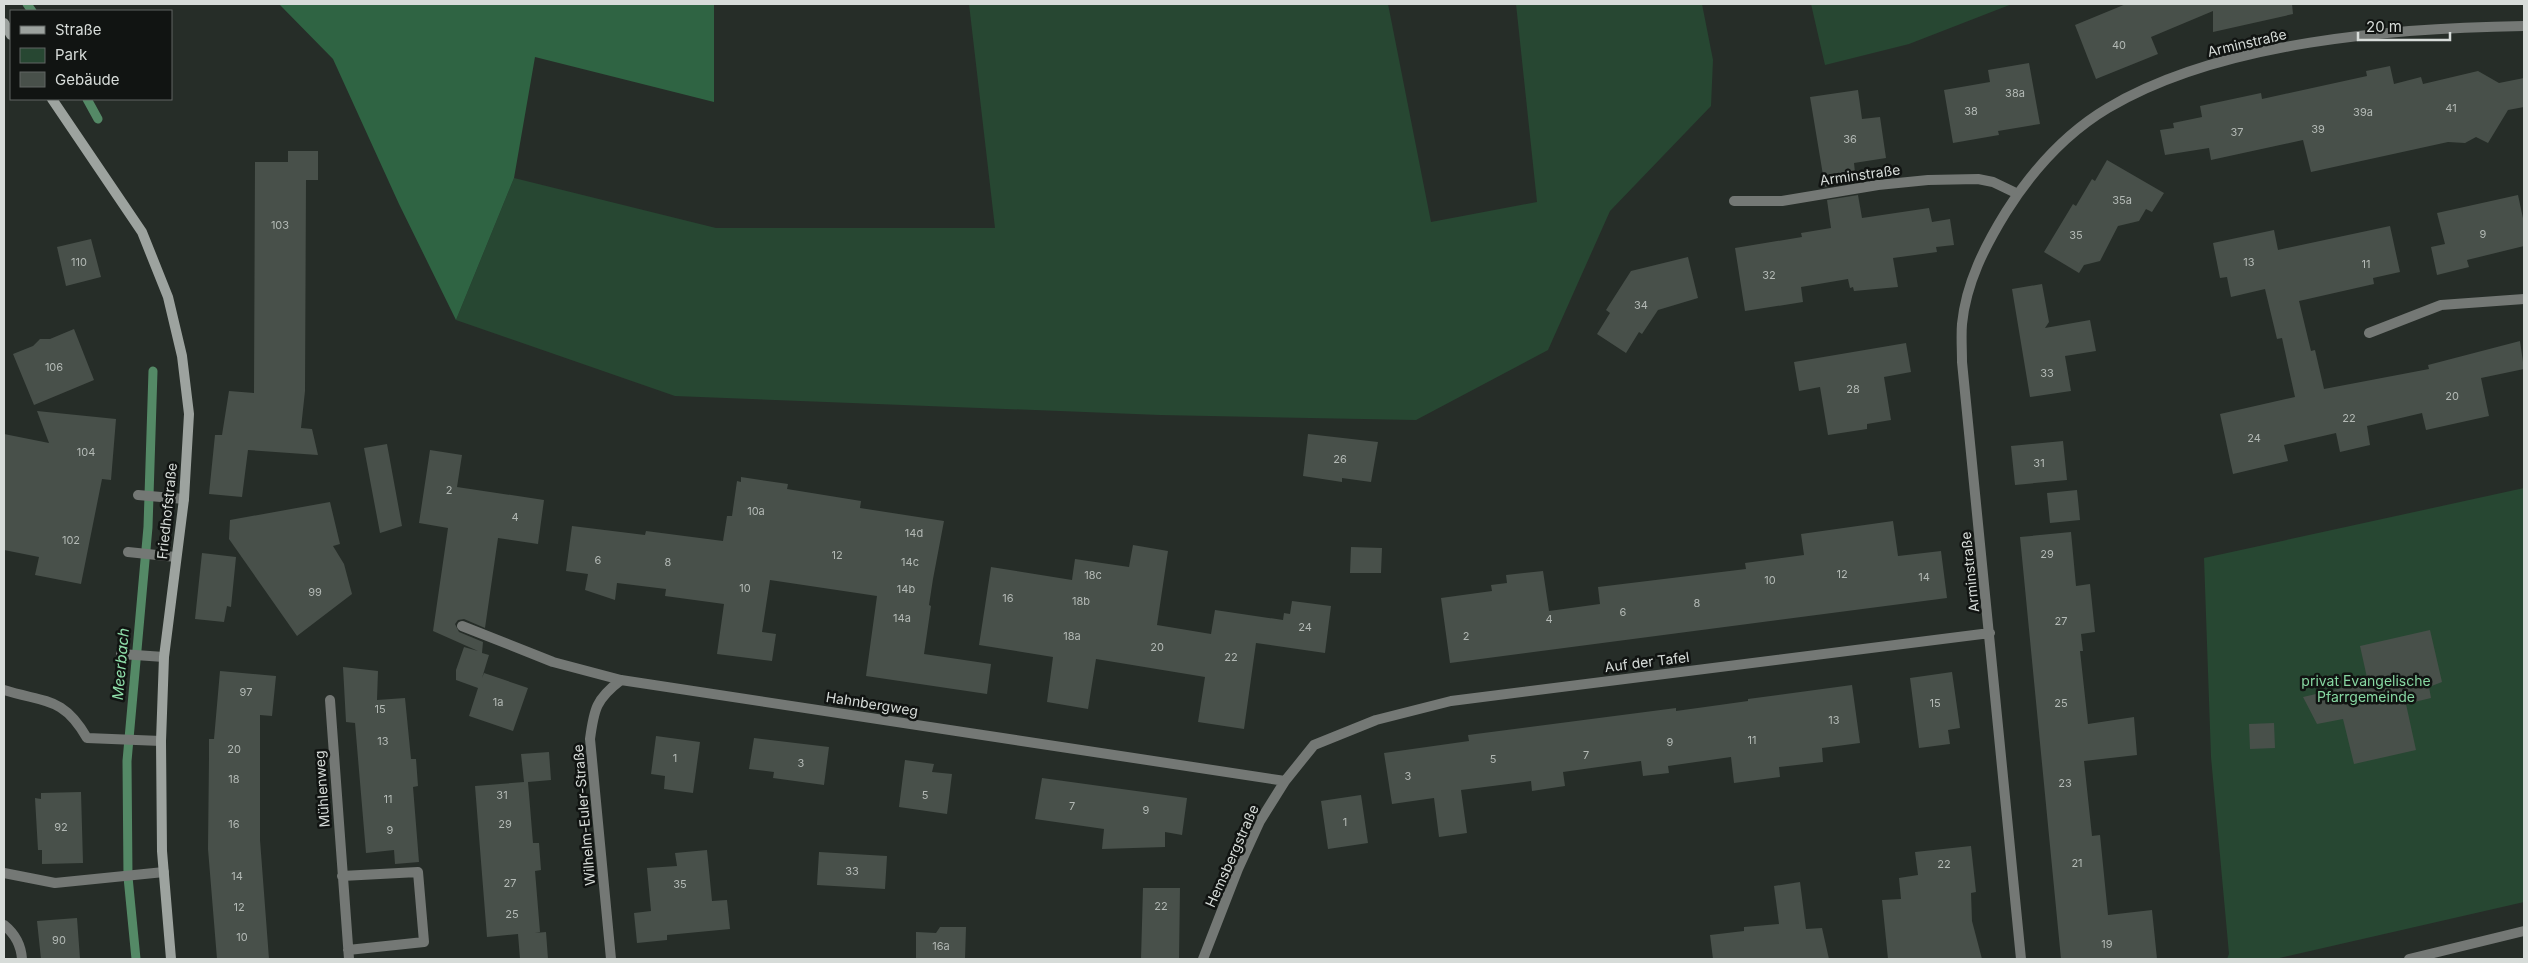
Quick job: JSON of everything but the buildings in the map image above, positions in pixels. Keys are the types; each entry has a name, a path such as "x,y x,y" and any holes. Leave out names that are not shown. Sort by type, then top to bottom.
{"street":[{"name":"Arminstraße","path":"2021,959 1962,362 1962,324 1971,286 1985,247 2018,194 2044,160 2073,133 2108,108 2158,82 2208,66 2277,49 2357,36 2524,26"},
{"name":"Friedhofstraße","path":"53,100 142,232 168,297 182,356 189,414 184,499 164,657 161,741 164,872 171,959"},
{"name":"Arminstraße","path":"1734,201 1782,200 1878,185 1936,180 1978,179 1993,182 2018,194"},
{"path":"2369,333 2441,304 2524,299"},
{"path":"138,495 184,499"},
{"path":"128,552 176,557"},
{"name":"Hahnbergweg","path":"462,626 553,662 621,680 1285,781"},
{"name":"Auf der Tafel","path":"1314,745 1376,720 1451,701 1990,633"},
{"path":"121,654 164,657"},
{"name":"Wilhelm-Euler-Straße","path":"611,959 590,739 594,710 603,694 621,680"},
{"path":"4,690 48,701 63,708 77,720 87,738 161,741"},
{"name":"Mühlenweg","path":"330,700 342,876 348,955 424,942 418,872 342,876"},
{"name":"Hemsbergstraße","path":"1203,959 1238,868 1260,821 1285,781 1314,745"},
{"path":"4,873 55,883 164,872"},
{"path":"4,925 13,932 22,952 22,959"},
{"path":"2409,959 2524,931"}],"green space":[{"path":"279,4 714,4 714,102 535,57 514,178 456,320 399,204 333,59"},
{"path":"969,4 1388,4 1431,222 1537,202 1516,4 1702,4 1713,60 1711,106 1610,211 1548,350 1416,420 1160,415 675,396 456,320 514,178 716,228 995,228"},
{"path":"1811,4 2012,4 1909,44 1825,65"},
{"name":"privat Evangelische Pfarrgemeinde","path":"2524,488 2524,902 2275,959 2227,959 2229,954 2211,757 2204,558"}],"waterway":[{"name":"Meerbach","path":"27,4 31,10"},
{"name":"Meerbach","path":"88,100 98,119"},
{"name":"Meerbach","path":"136,959 128,877 127,761 148,527 153,371"}]}
